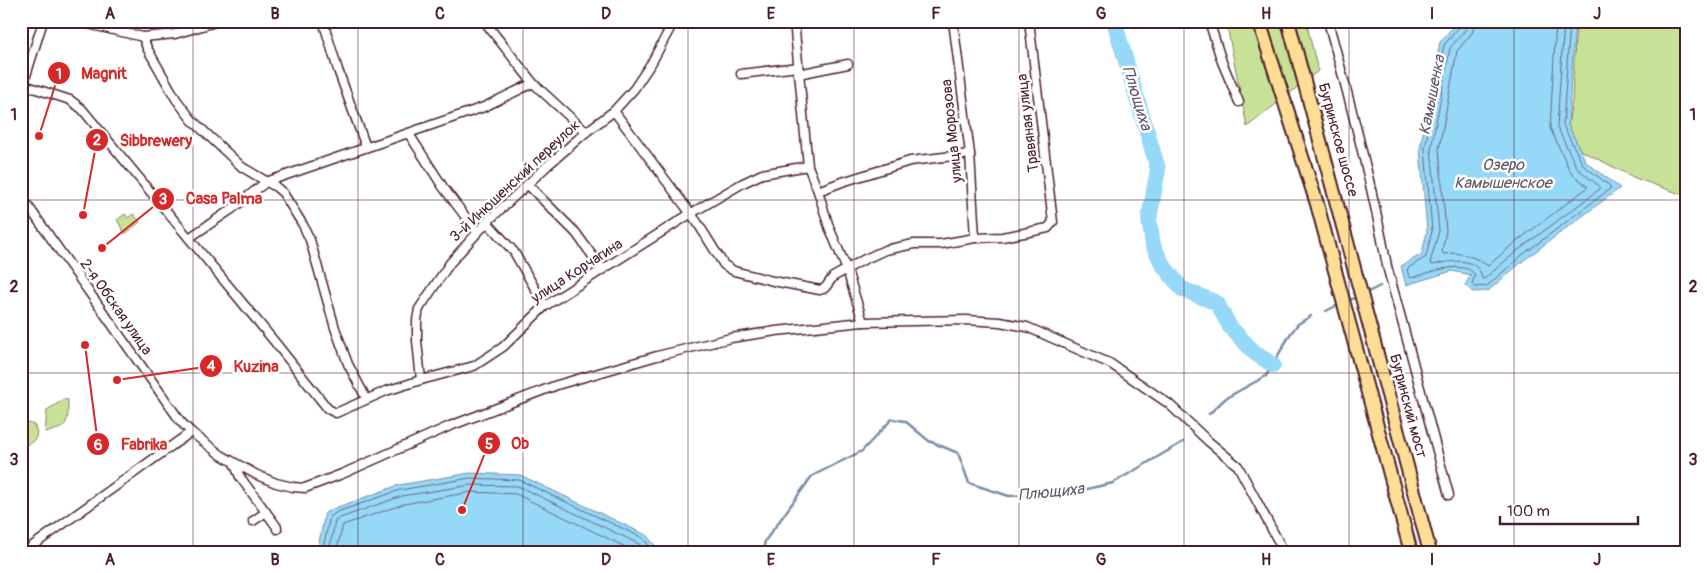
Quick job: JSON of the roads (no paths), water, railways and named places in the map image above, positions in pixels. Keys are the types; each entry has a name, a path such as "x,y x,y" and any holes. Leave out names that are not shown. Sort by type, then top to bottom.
{"main road":[{"path":"1259,21 1317,204 1411,552"},
{"name":"Бугринское шоссе","path":"1288,21 1354,268"},
{"name":"Бугринский мост","path":"1354,268 1430,552"}],"street":[{"path":"42,21 24,82 27,86 70,100 82,109 188,238 266,182 366,146 409,134 484,107 533,84"},
{"path":"74,21 143,37 176,34 219,21"},
{"path":"323,21 338,70 366,146"},
{"path":"484,21 533,84 586,132"},
{"name":"3-й Инюшенский переулок","path":"421,380 417,320 420,309 450,263 487,222 586,132 614,111 634,89 652,62 674,21"},
{"path":"794,21 808,166 829,227 847,270 863,322"},
{"name":"улица Морозова","path":"953,21 970,154 975,238"},
{"name":"Травяная улица","path":"975,238 1024,233 1048,228 1053,222 1030,21"},
{"path":"1209,21 1222,62 1240,102"},
{"path":"1328,21 1379,226 1387,266 1449,495"},
{"path":"143,37 147,48 171,90 192,120 242,167 283,193 303,225 310,240 348,364 366,398"},
{"path":"741,74 848,64"},
{"path":"614,111 697,222 724,265 734,271 820,290 833,277 885,250 914,244 950,243 975,238"},
{"path":"409,134 442,187 477,232"},
{"path":"818,191 910,161 970,154"},
{"name":"улица Корчагина","path":"188,238 328,410 336,412 366,398 421,380 474,366 503,347 545,306 690,214 762,174 808,166"},
{"path":"528,185 576,233 602,270"},
{"name":"2-я Обская улица","path":"21,196 176,416 190,432 234,463 276,483 305,488 342,474 450,426 557,385 657,356 731,338 776,331 863,322 966,320 1000,322 1027,327 1111,364 1169,404 1238,466 1284,552"},
{"path":"487,222 514,252 545,306"},
{"path":"24,552 190,432"},
{"path":"234,463 240,477 277,529"},
{"path":"253,521 266,512"}],"water":[{"name":"Озеро Камышенское","path":"1458,21 1575,21 1568,125 1586,162 1620,188 1524,260 1488,291 1473,292 1465,285 1471,275 1452,271 1406,285 1401,266 1422,254 1427,231 1420,149 1440,42"},
{"path":"470,473 520,475 646,535 661,552 317,552 325,513 399,485"}],"waterway":[{"name":"Плющиха","path":"1114,21 1158,169 1149,219 1153,245 1163,265 1182,289 1217,303 1230,327 1255,353 1273,365"},
{"path":"1366,293 1380,286"},
{"path":"1348,301 1358,296"},
{"path":"1326,311 1340,304"},
{"name":"Плющиха","path":"1209,414 1226,398 1266,376 1291,333 1298,324 1311,316"},
{"name":"Плющиха","path":"763,552 765,541 812,476 862,451 892,419 905,421 929,441 958,453 969,483 1009,496 1065,494 1113,483 1183,442"}],"place":[{"name":"Magnit","path":"39,136"},
{"name":"Sibbrewery","path":"83,215"},
{"name":"Casa Palma","path":"102,248"},
{"name":"Fabrika","path":"85,345"},
{"name":"Kuzina","path":"117,380"},
{"name":"Ob","path":"462,510"}],"water label":[{"name":"Камышенка","path":"1432,95"}]}
